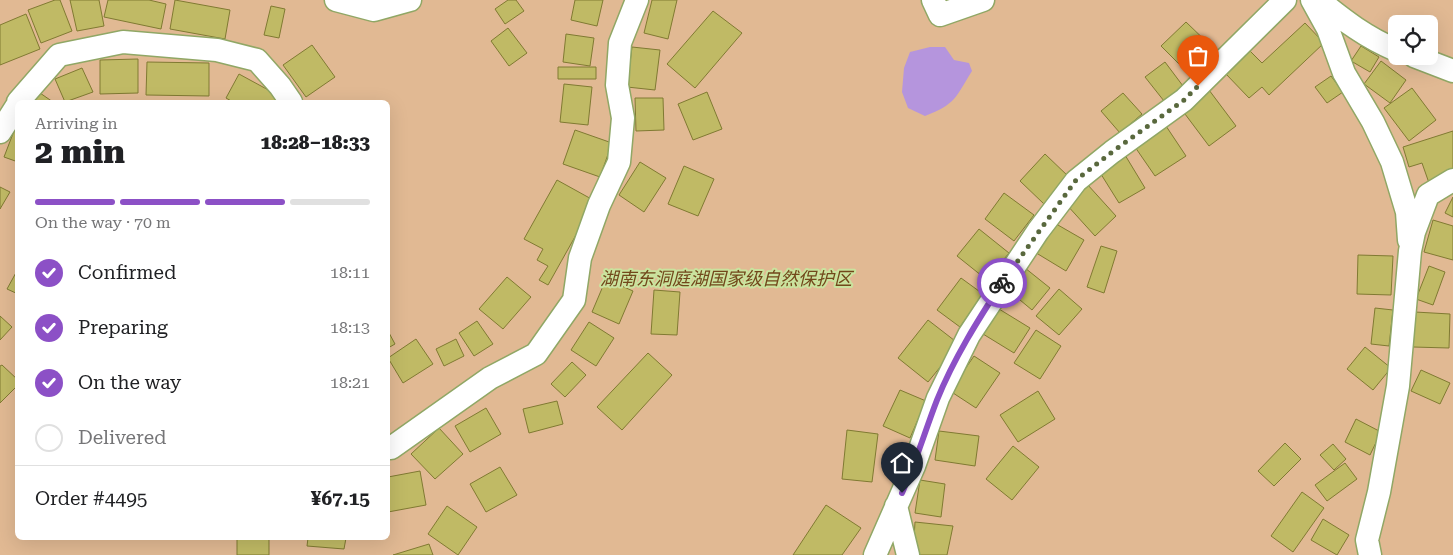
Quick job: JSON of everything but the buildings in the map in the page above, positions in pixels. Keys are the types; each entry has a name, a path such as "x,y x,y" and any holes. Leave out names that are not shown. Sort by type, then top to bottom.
{"street":[{"path":"336,0 374,10 410,0"},
{"path":"390,448 490,378 536,354 574,300 580,258 599,205 619,162 623,118 617,85 620,43 637,0"},
{"path":"932,0 940,15 984,0"},
{"path":"875,555 914,466 938,398 969,335 1033,239 1076,180 1184,100 1285,0"},
{"path":"1312,0 1328,29 1344,73 1373,122 1392,162 1407,212 1410,251"},
{"path":"1319,0 1344,20 1388,46"},
{"path":"20,100 58,55 123,42 217,50 257,60 290,100"},
{"path":"1437,65 1453,71"},
{"path":"0,132 15,108"},
{"path":"1370,555 1367,540 1379,492 1398,386 1410,251 1414,232 1428,195 1453,180"},
{"path":"896,506 908,555"}],"green space":[{"name":"湖南东洞庭湖国家级自然保护区","path":"0,0 1453,0 1453,555 0,555"}],"shaded area":[{"path":"930,47 945,47 954,60 969,63 972,71 958,94 949,104 925,116 908,108 902,92 904,68 910,52"}],"way so far":[{"path":"1002,283 1076,180 1184,100 1198,86"}],"route":[{"path":"902,493 914,466 938,398 969,335 1002,283"}]}
